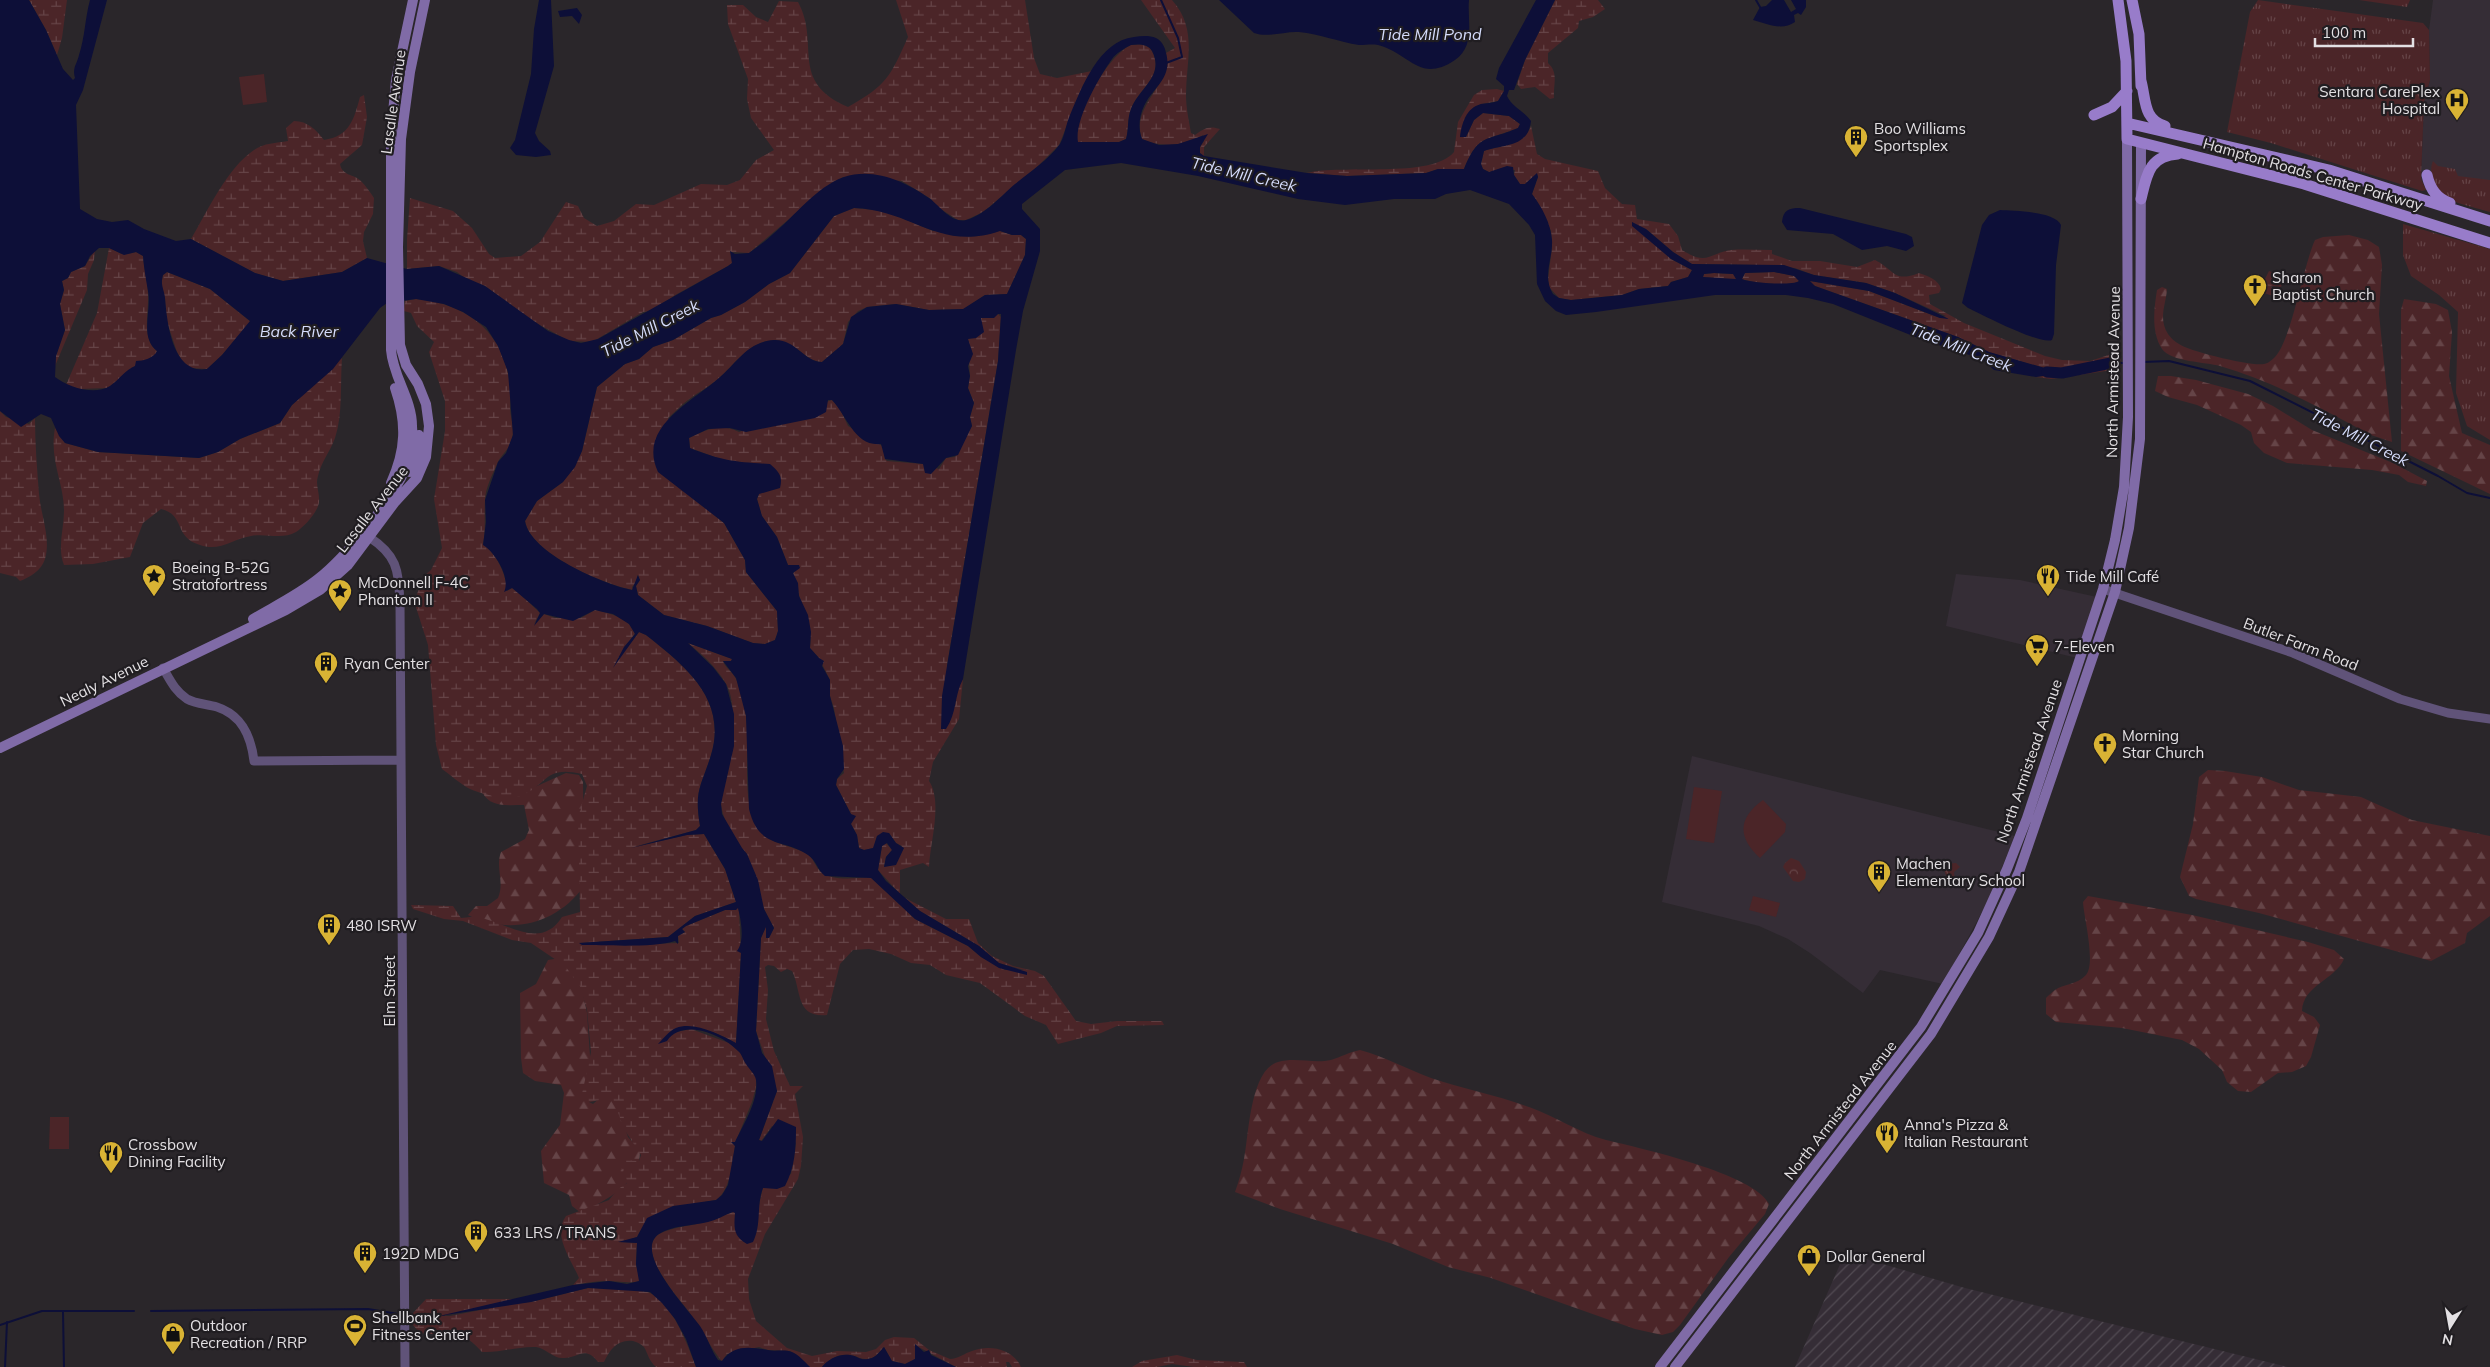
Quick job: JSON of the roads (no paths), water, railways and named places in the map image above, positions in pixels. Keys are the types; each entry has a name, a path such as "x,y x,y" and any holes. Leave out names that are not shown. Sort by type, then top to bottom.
{"main road":[{"name":"Lasalle Avenue","path":"221,640 319,579 366,528 406,469 412,436 409,406 392,366 391,350 394,312 393,117 396,80 413,0"},
{"name":"Lasalle Avenue","path":"394,247 401,139 410,72 425,0"},
{"name":"North Armistead Avenue","path":"1660,1367 1912,1040 1962,963 1989,911 2027,818 2103,589 2115,540 2126,471 2129,349 2127,91 2125,43 2118,0"},
{"name":"North Armistead Avenue","path":"1675,1367 1922,1047 1971,969 1996,922 2019,872 2115,592 2129,528 2140,439 2142,81 2139,34 2132,0"},
{"path":"2142,81 2146,111 2156,123 2217,138 2253,152"},
{"path":"2094,114 2112,107 2127,91"},
{"name":"Hampton Roads Center Parkway","path":"2127,123 2329,170 2490,221"},
{"name":"Hampton Roads Center Parkway","path":"2127,139 2338,194 2490,243"},
{"path":"2141,199 2149,170 2155,162 2169,154 2185,153"},
{"path":"2427,175 2432,190 2438,197 2446,202 2490,216"},
{"name":"Lasalle Avenue","path":"221,640 286,610 320,590 348,565 395,502 417,478 428,449 429,426 426,404 403,357 394,312"},
{"name":"Lasalle Avenue","path":"382,505 409,474 415,461 419,436 414,402 399,373 391,350"},
{"name":"Nealy Avenue","path":"0,748 221,640"}],"street":[{"name":"Elm Street","path":"369,537 391,555 398,573 401,760 404,1367"},
{"name":"Butler Farm Road","path":"2103,589 2293,653 2408,701 2448,713 2490,719"},
{"path":"163,668 175,689 188,700 227,711 238,719 246,729 252,743 254,761 401,760"}],"water":[{"name":"Back River","path":"0,0 29,0 46,30 63,69 73,80 75,78 74,69 83,41 90,0 107,0 83,90 76,105 80,209 97,219 112,222 128,220 144,229 176,241 191,239 255,273 283,281 342,272 367,258 407,269 439,266 485,286 548,331 581,343 598,339 728,266 732,263 730,251 735,254 749,253 770,237 815,195 844,177 866,174 888,177 920,192 951,217 961,220 973,218 992,205 1039,166 1055,150 1062,141 1069,118 1093,67 1111,47 1122,40 1134,37 1148,36 1162,42 1166,51 1167,62 1167,69 1161,82 1142,110 1140,127 1142,139 1159,145 1178,144 1208,134 1200,147 1200,153 1204,156 1307,173 1347,176 1426,173 1438,169 1464,169 1474,149 1484,140 1518,128 1520,124 1509,116 1483,113 1474,120 1466,137 1460,137 1462,126 1468,113 1481,104 1498,101 1504,91 1504,86 1496,79 1499,68 1536,0 1555,0 1525,60 1514,90 1509,90 1507,96 1531,121 1529,130 1520,141 1514,144 1484,151 1481,164 1483,169 1489,172 1507,166 1513,167 1514,175 1520,184 1525,184 1537,173 1538,177 1532,194 1539,204 1550,228 1552,247 1548,281 1553,294 1559,298 1571,300 1622,295 1639,289 1668,286 1671,282 1688,277 1692,270 1671,259 1632,226 1632,222 1646,229 1673,252 1692,264 1784,265 1814,275 1866,283 1895,293 1949,319 1940,318 1869,291 1810,281 1815,286 1958,337 1989,352 2062,373 2036,377 1994,370 1982,359 1923,340 1833,304 1786,295 1715,295 1566,315 1556,311 1545,301 1537,284 1535,235 1529,225 1509,204 1470,190 1446,194 1435,199 1394,199 1345,205 1298,199 1198,176 1121,163 1065,170 1022,204 1022,209 1040,229 1040,251 1023,311 963,679 950,723 946,729 941,729 942,696 998,361 1001,314 994,318 981,318 984,332 976,338 968,339 973,354 968,366 970,376 968,388 974,403 970,417 972,426 958,455 946,458 931,474 925,473 923,464 885,459 881,444 872,444 858,436 832,400 828,400 826,412 815,418 746,432 730,428 708,429 689,438 690,448 729,460 770,464 780,475 780,488 759,494 757,499 762,516 777,537 788,565 799,565 800,568 793,573 798,583 799,596 808,615 811,632 810,648 824,661 822,666 830,680 830,696 843,746 844,769 837,779 836,785 851,814 856,816 851,824 857,835 859,848 864,850 873,848 877,836 883,832 889,833 896,843 904,848 896,865 884,867 886,857 892,850 887,843 882,846 878,870 886,881 920,911 979,946 999,963 1027,972 1027,975 999,968 968,946 915,919 871,878 825,876 808,855 773,841 759,831 753,822 749,809 746,716 736,678 723,661 731,661 732,659 688,643 713,667 726,684 734,714 734,746 721,804 722,814 747,854 758,880 764,909 774,928 769,938 766,938 766,927 761,938 756,1031 762,1053 772,1066 777,1091 759,1140 762,1141 778,1119 796,1127 796,1142 793,1165 785,1186 777,1189 763,1188 756,1235 753,1242 747,1244 737,1235 735,1231 735,1213 733,1212 711,1221 664,1231 653,1242 652,1254 665,1281 700,1326 718,1360 722,1361 737,1349 755,1348 792,1352 810,1367 696,1367 686,1339 675,1319 650,1292 588,1288 531,1302 439,1316 573,1285 609,1281 627,1284 639,1281 636,1264 637,1243 618,1242 637,1237 647,1218 673,1206 716,1200 722,1195 728,1185 735,1146 731,1142 735,1142 746,1120 753,1104 756,1088 756,1080 739,1052 712,1034 702,1031 682,1030 674,1034 667,1041 658,1044 671,1031 683,1026 707,1030 736,1043 741,953 737,951 742,936 738,908 736,910 725,910 686,926 682,929 685,932 678,936 678,944 675,941 655,945 629,946 582,945 579,943 668,937 695,916 736,902 725,869 704,834 687,835 631,848 696,830 700,826 698,796 711,755 715,735 713,717 708,700 688,671 646,635 639,632 613,668 624,647 635,634 629,624 613,614 595,610 573,621 544,614 534,626 540,613 537,609 512,588 504,592 506,586 501,566 488,548 483,545 486,522 485,500 498,462 506,453 513,435 508,372 498,346 486,327 463,312 444,304 416,299 387,303 380,308 333,369 292,405 280,423 240,439 218,452 199,458 98,452 65,443 59,436 51,418 41,414 21,427 0,411","holes":["1131,45 1146,46 1152,51 1155,60 1153,75 1131,109 1126,139 1119,142 1078,142 1080,123 1094,88 1114,57","854,208 875,210 926,228 960,237 979,236 1000,231 1012,235 1021,235 1026,239 1025,255 1007,294 985,295 963,309 929,310 896,304 867,307 851,317 843,344 822,362 810,358 782,341 774,340 757,345 749,349 719,378 682,406 661,429 655,442 653,456 658,472 724,523 745,560 746,572 777,611 778,631 775,640 765,644 753,643 707,626 664,615 638,595 636,586 640,580 638,575 632,590 604,581 570,565 553,555 540,544 530,533 525,521 537,501 563,482 575,467 582,451 597,387 625,364 639,359 653,347 673,340 711,318 721,315 745,302 769,284 790,273 834,216","99,248 109,248 124,255 136,252 143,256 149,298 147,331 152,345 157,351 148,359 136,361 135,366 110,386 96,390 74,387 55,377 56,356 65,330 60,304 64,290 62,281 68,278 71,272 85,266 90,256","167,272 210,289 250,321 222,355 207,369 195,369 186,364 179,355 167,320 162,278","1774,272 1794,276 1799,281 1795,283 1771,283 1742,279 1745,273","1704,274 1733,274 1736,279 1703,277"]},
{"path":"539,0 551,0 554,66 535,133 539,141 550,151 551,155 536,157 516,155 510,148 515,140 531,74 534,29"},
{"name":"Tide Mill Pond","path":"1219,0 1469,0 1468,40 1462,54 1455,60 1443,67 1423,68 1378,45 1359,45 1299,32 1265,35 1254,33"},
{"path":"1772,0 1784,0 1791,12 1796,9 1791,0 1806,0 1806,7 1801,15 1798,13 1794,15 1795,22 1790,25 1774,26 1753,20 1760,7 1766,6"},
{"path":"577,8 582,15 579,24 572,16 560,17 558,11"},
{"path":"1793,208 1800,208 1906,234 1912,237 1914,246 1906,251 1887,246 1862,250 1833,234 1787,230 1782,222 1785,212"},
{"path":"2000,210 2043,214 2057,220 2061,225 2056,265 2054,334 2052,340 2024,334 1968,308 1962,303 1982,225 1989,215"},
{"path":"915,1344 924,1352 929,1350 931,1355 956,1367 822,1367 830,1360 842,1355 850,1355 862,1359 872,1358 884,1347 892,1361 905,1364 915,1359"}],"waterway":[{"path":"1161,0 1178,38 1182,57 1166,63"},
{"path":"1756,0 1760,7"},
{"name":"Tide Mill Creek","path":"2143,362 2169,361 2250,381 2438,476 2467,493 2490,498"},
{"name":"Tide Mill Creek","path":"2111,363 2123,363"},
{"name":"Tide Mill Creek","path":"2047,372 2062,373 2111,363"},
{"path":"151,1311 368,1309 398,1314"},
{"path":"0,1325 42,1311 134,1311"},
{"path":"63,1312 64,1367"},
{"path":"413,1320 425,1321 440,1316"},
{"path":"5,1367 7,1322"}],"place":[{"name":"Sentara CarePlex Hospital","path":"2457,121"},
{"name":"Boo Williams Sportsplex","path":"1856,158"},
{"name":"Sharon Baptist Church","path":"2255,307"},
{"name":"Boeing B-52G Stratofortress","path":"154,597"},
{"name":"Tide Mill Café","path":"2048,597"},
{"name":"McDonnell F-4C Phantom II","path":"340,612"},
{"name":"7-Eleven","path":"2037,667"},
{"name":"Ryan Center","path":"326,684"},
{"name":"Morning Star Church","path":"2105,765"},
{"name":"Machen Elementary School","path":"1879,893"},
{"name":"480 ISRW","path":"329,946"},
{"name":"Anna's Pizza & Italian Restaurant","path":"1887,1154"},
{"name":"Crossbow Dining Facility","path":"111,1174"},
{"name":"633 LRS / TRANS","path":"476,1253"},
{"name":"192D MDG","path":"365,1274"},
{"name":"Dollar General","path":"1809,1277"},
{"name":"Shellbank Fitness Center","path":"355,1347"},
{"name":"Outdoor Recreation / RRP","path":"173,1355"}]}
